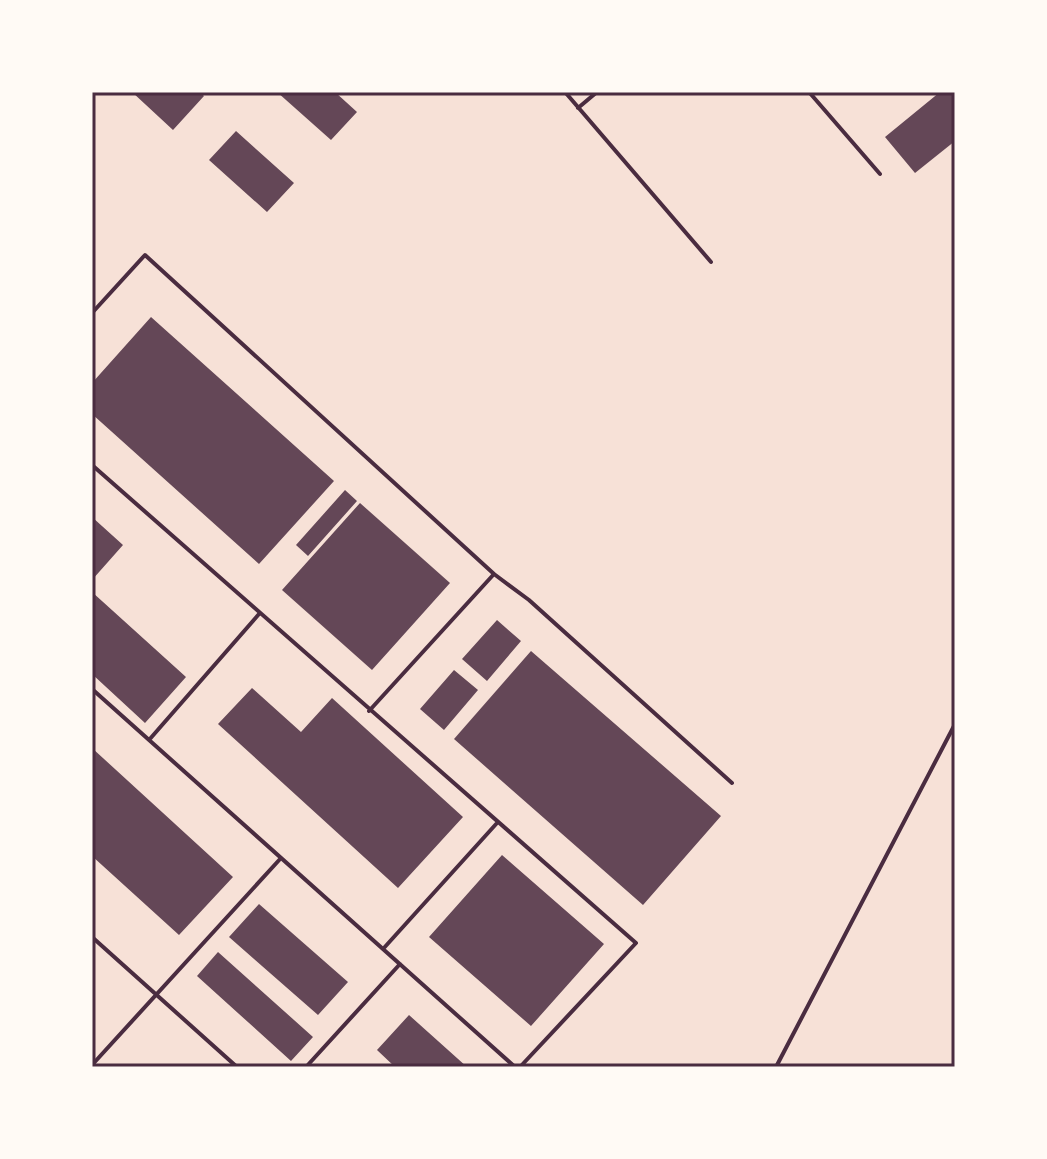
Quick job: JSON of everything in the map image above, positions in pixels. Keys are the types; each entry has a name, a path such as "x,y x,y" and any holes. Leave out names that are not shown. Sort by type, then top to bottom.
{"lane":[{"path":"565,92 711,262"},
{"path":"578,108 597,92"},
{"path":"809,92 880,174"},
{"path":"92,313 145,255 494,574 529,600 732,783"},
{"path":"92,465 368,712 636,943 518,1067 92,689"},
{"path":"368,712 494,574"},
{"path":"149,740 259,614"},
{"path":"776,1067 955,724"},
{"path":"383,949 497,823"},
{"path":"92,1065 281,858"},
{"path":"92,937 237,1067"},
{"path":"306,1067 400,964"}],"building":[{"path":"132,92 200,92 204,96 173,130"},
{"path":"277,92 335,92 357,112 331,140"},
{"path":"940,92 955,92 955,141 915,173 885,137"},
{"path":"236,131 294,183 267,212 209,160"},
{"path":"151,317 334,481 259,564 92,414 92,383"},
{"path":"345,490 357,501 308,556 296,545"},
{"path":"360,503 450,583 372,670 282,590"},
{"path":"92,517 123,545 92,580"},
{"path":"92,592 186,677 145,723 92,674"},
{"path":"497,620 521,641 487,681 462,659"},
{"path":"531,651 721,816 643,905 454,739"},
{"path":"454,670 478,690 444,730 420,709"},
{"path":"252,688 301,732 332,698 463,817 398,888 218,724"},
{"path":"92,748 233,877 179,935 92,856"},
{"path":"502,855 604,944 531,1026 429,937"},
{"path":"259,904 348,982 318,1015 229,937"},
{"path":"218,952 313,1037 291,1061 197,976"},
{"path":"409,1015 467,1067 395,1067 377,1050"}]}
